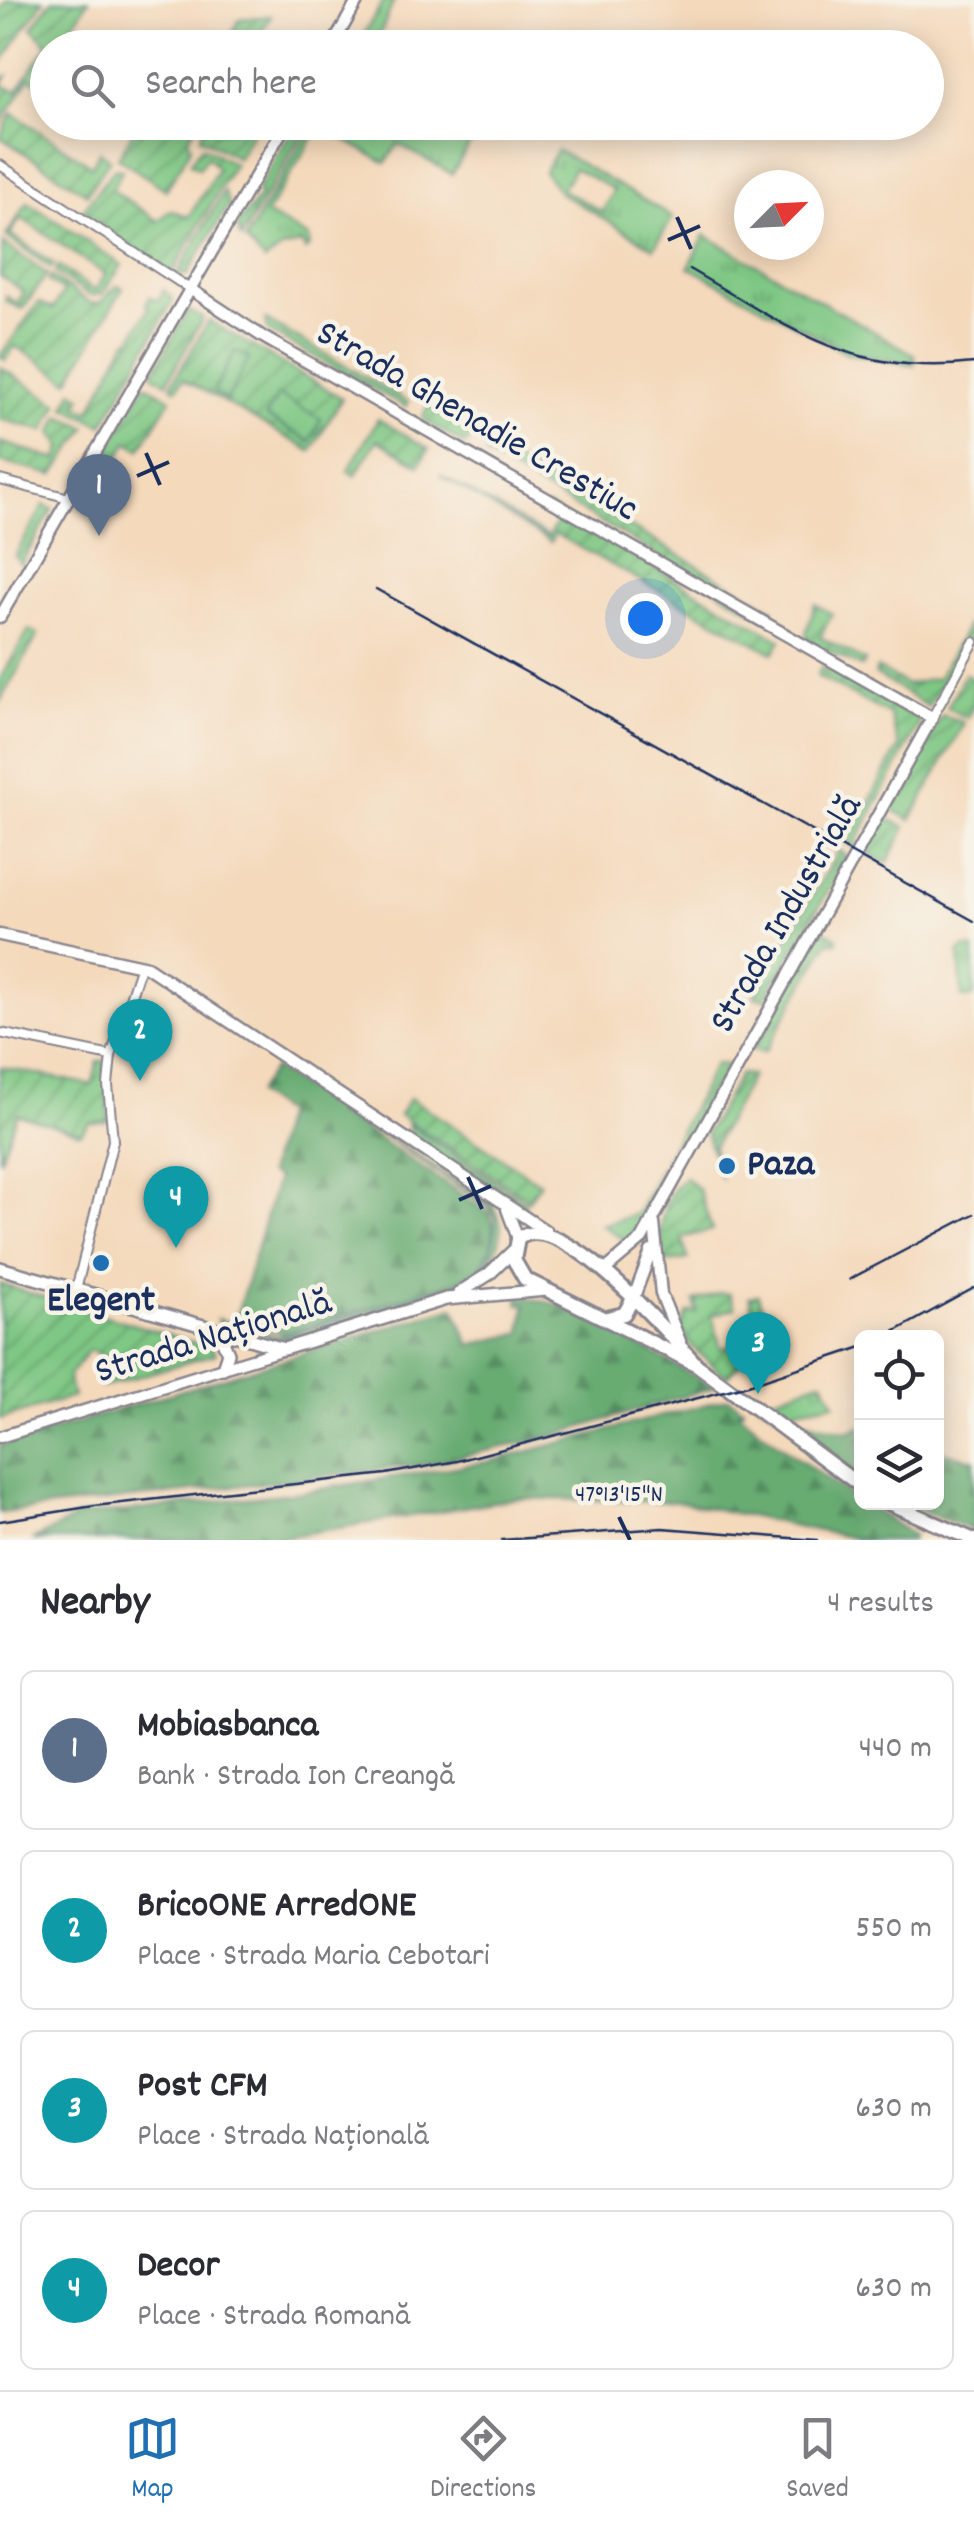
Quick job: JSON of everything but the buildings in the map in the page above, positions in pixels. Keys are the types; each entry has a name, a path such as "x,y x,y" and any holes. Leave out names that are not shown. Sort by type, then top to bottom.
{"main road":[{"name":"Strada Națională","path":"446,1299 489,1274 529,1231 546,1231"},
{"path":"546,1231 634,1297 696,1365"},
{"path":"516,1245 525,1279 696,1365 854,1481"},
{"path":"0,1268 284,1350"},
{"name":"Strada Națională","path":"284,1350 446,1299 548,1290"},
{"path":"606,1318 624,1314 634,1297"},
{"path":"219,1332 228,1353 223,1368"},
{"path":"905,1510 974,1540"}],"street":[{"path":"340,30 358,0"},
{"path":"0,617 277,140"},
{"name":"Strada Ghenadie Crestiuc","path":"0,165 264,337 932,718"},
{"path":"0,480 69,498"},
{"name":"Strada Industrială","path":"604,1271 631,1251 654,1217 974,642"},
{"path":"0,935 141,964 546,1231"},
{"path":"76,1290 114,1141 108,1084 111,1056 141,964"},
{"path":"0,1033 111,1056"},
{"path":"506,1208 516,1245"},
{"name":"Strada Industrială","path":"634,1297 652,1246 654,1217"},
{"name":"Strada Industrială","path":"652,1246 665,1308 696,1365"},
{"name":"Strada Națională","path":"0,1437 284,1350"}],"green space":[{"path":"7,0 44,0 0,65 0,11"},
{"path":"52,0 89,0 70,30 32,28"},
{"path":"384,0 394,0 382,30 366,30"},
{"path":"271,16 262,30 234,30 240,19"},
{"path":"30,72 30,78 0,124 0,79 7,76 1,85 17,91"},
{"path":"12,113 30,125 30,140 53,140 92,166 99,151 110,159 87,194 0,137"},
{"path":"128,140 189,140 191,148 166,190 118,158"},
{"path":"205,140 248,140 238,158"},
{"path":"286,140 298,140 241,238 237,225 260,196 257,191"},
{"path":"303,140 311,140 266,214 309,238 310,246 305,250 302,243 283,248 265,261 245,240"},
{"path":"345,140 471,142 452,174 398,144 386,163"},
{"path":"202,146 234,164 172,273 117,238 83,210 115,168 122,170 112,190 158,221 171,210 189,217 218,169 207,157 199,168 190,163"},
{"path":"557,150 673,217 654,248 560,193 544,172","holes":["574,168 614,190 602,212 562,189"]},
{"path":"224,191 229,205 187,275 177,275"},
{"path":"28,202 122,265 102,294 90,296 55,272 58,266 95,291 105,274 21,218 10,234 54,264 51,268 6,236"},
{"path":"705,235 734,252 734,260 749,260 915,355 914,365 848,353 689,267"},
{"path":"3,243 47,274 23,309 6,302 6,296 17,303 24,292 0,276"},
{"path":"51,276 90,303 100,303 117,286 123,288 69,381 15,346 5,360 0,356 39,302 53,309 64,291 48,281"},
{"path":"164,290 173,300 103,425 65,407 73,391 82,397 78,405 90,411 127,340 130,341 149,308 146,305 150,297 158,301"},
{"path":"188,310 203,318 167,382 152,374"},
{"path":"266,320 408,402 406,407 268,331"},
{"path":"209,321 342,398 311,451 183,379 176,389 171,385"},
{"path":"235,351 249,358 227,400 214,392"},
{"path":"0,367 58,404 44,431 0,419"},
{"path":"145,384 171,399 140,449 128,442 109,473 98,467"},
{"path":"278,395 321,419 310,441 266,417"},
{"path":"428,405 475,433 465,445 422,419"},
{"path":"60,416 87,427 54,475 0,462 0,442 58,460 62,446 52,433"},
{"path":"378,419 429,449 419,465 377,440 355,476 348,471"},
{"path":"493,448 532,470 539,468 537,473 773,609 767,619 486,455"},
{"path":"440,475 548,537 559,519 546,511 547,506 781,640 773,653 555,534 550,542"},
{"path":"44,505 53,509 21,564 15,556"},
{"path":"815,604 832,614 820,637 865,661 862,667 808,642 806,633"},
{"path":"974,613 974,630 928,707 875,674 877,668 907,685 938,678"},
{"path":"29,630 38,635 0,701 0,679"},
{"path":"822,667 918,718 919,725 853,848 847,842 899,747 890,715 817,676"},
{"path":"965,674 974,679 974,704 967,718 947,708"},
{"path":"942,715 964,723 911,820 893,810 892,804"},
{"path":"886,818 906,827 887,863 867,852"},
{"path":"839,850 848,857 765,999 754,996"},
{"path":"822,930 837,937 837,942 828,942 765,1052 753,1050"},
{"path":"965,948 974,949 974,997 962,998 959,953"},
{"path":"105,1060 109,1121 89,1123 81,1133 17,1114 0,1160 0,1067 92,1085 98,1062"},
{"path":"279,1063 493,1206 500,1227 497,1249 470,1284 287,1339 218,1323 217,1319 275,1336 288,1335 470,1280 488,1260 494,1243 495,1216 488,1207"},
{"path":"715,1064 727,1065 674,1161 665,1160"},
{"path":"274,1068 490,1214 492,1241 486,1258 474,1272 467,1278 285,1333 235,1321 277,1178 268,1174 284,1113 256,1094"},
{"path":"740,1074 752,1075 713,1147 721,1179 706,1133"},
{"path":"410,1098 540,1183 529,1200 399,1115"},
{"path":"408,1124 526,1203 522,1209 410,1135"},
{"path":"661,1167 668,1174 623,1251 626,1241 602,1225 637,1214"},
{"path":"685,1177 699,1190 712,1230 682,1238 688,1259 661,1263 661,1228 666,1205"},
{"path":"0,1284 212,1348 215,1354 102,1387 107,1357 89,1350 68,1377 73,1397 0,1419"},
{"path":"730,1294 735,1308 712,1315 721,1348 760,1338 749,1297 758,1295 774,1347 743,1361 726,1377 691,1346 680,1328 688,1313 697,1312 694,1301"},
{"path":"519,1296 566,1306 715,1387 549,1437 426,1464 0,1513 0,1446 454,1307 470,1345 521,1333 526,1305 519,1304"},
{"path":"823,1380 835,1403 776,1412 759,1403"},
{"path":"729,1398 744,1409 738,1412 759,1429 854,1496 854,1510 875,1510 913,1535 912,1540 862,1540 682,1502 518,1498 267,1540 32,1540 80,1516 302,1492 492,1461"},
{"path":"791,1418 848,1432 854,1429 854,1472 790,1425"},
{"path":"944,1453 974,1459 974,1531 919,1510 944,1510"}],"railway":[{"path":"689,269 791,328 856,355 892,363 974,363"},
{"path":"376,589 974,921"},
{"path":"850,1279 974,1214"},
{"path":"898,1330 974,1288"},
{"path":"0,1521 94,1506 386,1474 457,1461 748,1385 854,1350"},
{"path":"502,1540 662,1528 817,1540"}],"place":[{"name":"Mobiasbanca","path":"99,536"},
{"name":"BricoONE ArredONE","path":"140,1081"},
{"name":"Paza","path":"727,1166"},
{"name":"Decor","path":"176,1248"},
{"name":"Elegent","path":"101,1263"},
{"name":"Post CFM","path":"758,1394"}]}
